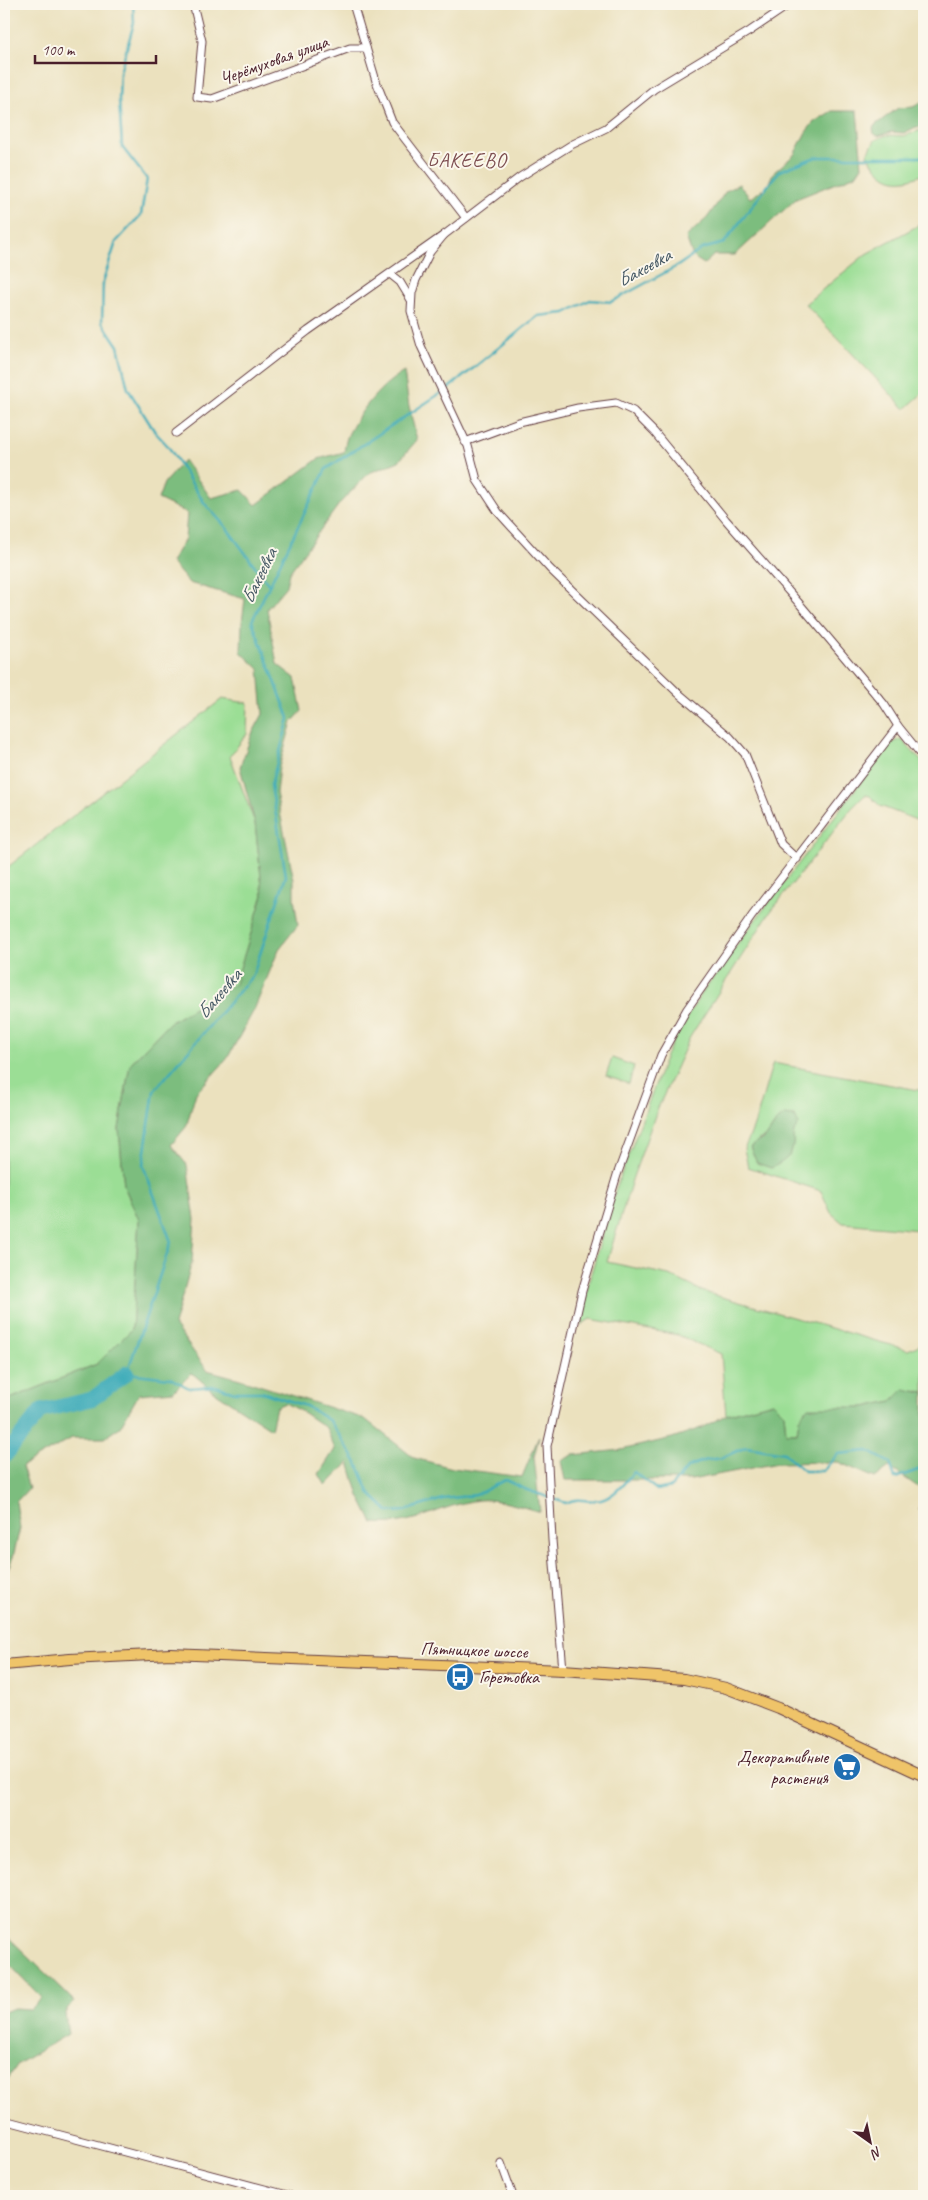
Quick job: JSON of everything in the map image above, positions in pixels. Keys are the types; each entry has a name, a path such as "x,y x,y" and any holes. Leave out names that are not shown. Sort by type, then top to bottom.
{"main road":[{"name":"Пятницкое шоссе","path":"4,1665 79,1658 171,1654 563,1670 684,1678 719,1686 778,1708 924,1776"}],"street":[{"name":"Черёмуховая улица","path":"193,4 202,41 197,97 212,99 350,48 366,48"},
{"path":"353,4 392,122 466,218"},
{"path":"176,433 308,331 444,235 520,177 571,145 606,128 654,89 750,31 790,4"},
{"path":"444,235 422,266 416,280 410,311 421,346 465,442 477,480 498,512 550,569 677,692 730,737 745,754 781,844 797,859"},
{"path":"390,274 400,282 411,300"},
{"path":"465,442 520,422 578,408 616,403 633,410 654,432 726,520 884,704 898,726 924,758"},
{"path":"563,1670 551,1531 547,1446 582,1291 617,1175 661,1055 687,1009 752,916 898,726"},
{"path":"4,2120 291,2196"},
{"path":"501,2163 513,2196"}],"green space":[{"path":"924,102 924,127 916,127 904,133 891,132 878,136 874,134 873,128 875,125 898,108 913,107"},
{"path":"832,111 857,111 862,166 856,175 796,199 735,255 714,255 704,264 693,257 686,237 707,218 726,191 739,184 750,198 767,187 773,173 794,155 806,132 814,122"},
{"path":"924,129 924,174 905,180 891,179 873,164 867,155 875,140 887,135 904,136"},
{"path":"923,209 924,392 905,409 805,304 866,254 919,225"},
{"path":"404,372 417,440 399,461 369,473 340,503 289,573 286,586 267,609 277,664 295,678 302,711 292,722 279,767 276,793 294,880 294,898 298,925 279,949 254,1010 227,1059 196,1093 186,1127 171,1145 187,1165 195,1219 192,1262 174,1325 207,1370 365,1419 414,1458 453,1468 522,1477 539,1436 534,1457 540,1512 518,1505 479,1500 452,1506 402,1522 373,1523 359,1496 349,1462 326,1486 319,1474 335,1449 326,1428 285,1403 276,1407 271,1429 213,1391 192,1373 174,1391 139,1394 120,1427 104,1438 72,1438 22,1466 29,1488 16,1502 20,1528 13,1557 4,1578 4,1408 10,1399 97,1364 132,1329 139,1220 124,1186 119,1129 130,1064 169,1023 235,984 263,895 255,823 240,767 252,734 263,714 259,669 241,652 245,599 189,583 171,562 185,539 187,513 158,499 164,483 184,460 211,498 242,490 256,505 318,459 344,452 348,435 366,407 387,383"},
{"path":"222,699 248,703 247,734 230,756 255,823 263,895 235,984 169,1023 130,1064 119,1129 124,1186 139,1220 132,1329 97,1364 10,1399 4,1408 4,870"},
{"path":"901,739 924,764 924,823 880,806 870,796 865,795 851,809 768,915 690,1037 657,1110 633,1177 607,1262 669,1275 704,1292 908,1350 924,1343 924,1393 919,1391 892,1401 865,1407 839,1408 799,1419 797,1433 786,1433 784,1413 773,1402 726,1415 721,1354 678,1335 590,1319 581,1325 588,1284 615,1191 666,1056 680,1028 704,990 744,935 890,744"},
{"path":"612,1058 634,1066 629,1084 606,1076"},
{"path":"773,1063 924,1091 924,1234 919,1230 843,1223 831,1213 821,1191 748,1167 744,1149 757,1118","holes":["777,1121 793,1131 792,1150 758,1140 767,1136"]},
{"path":"784,1115 794,1116 799,1124 793,1135 791,1153 783,1161 771,1168 757,1163 750,1147 767,1136 777,1121"},
{"path":"904,1389 924,1393 924,1512 919,1510 921,1489 889,1467 875,1478 838,1462 778,1463 691,1480 565,1480 561,1461 573,1455 621,1450 672,1438 701,1428 726,1415 773,1402 784,1413 786,1433 797,1433 799,1419 808,1407 865,1407 892,1401"},
{"path":"4,1933 74,2001 65,2013 68,2034 18,2064 5,2083 4,2012 14,2008 31,2009 42,1998 4,1959"}],"waterway":[{"path":"133,4 134,23 120,72 119,100 122,147 147,179 141,215 116,242 103,282 102,322 118,346 128,389 155,432 168,446 205,504 226,527 269,585"},
{"name":"Бакеевка","path":"924,157 816,157 779,171 724,243 702,249 679,265 611,302 590,300 565,313 538,316 450,387 326,469 252,621 289,718 271,785 286,876 253,975 154,1091 143,1165 171,1242 127,1373 170,1378 189,1388 215,1386 235,1392 262,1392 306,1406 330,1421 356,1461 370,1494 389,1512 404,1511 443,1499 476,1495 505,1480 527,1490 566,1503 576,1500 596,1501 606,1498 619,1488 634,1472 657,1490 671,1487 688,1467 703,1461 721,1458 746,1447 784,1453 804,1471 823,1471 838,1454 868,1451 890,1463 895,1478 924,1468"},
{"name":"Горетовка","path":"4,1457 41,1411 92,1399 127,1373"}],"place":[{"name":"Горетовка","path":"460,1677"},
{"name":"Декоративные растения","path":"847,1767"}],"district":[{"name":"БАКЕЕВО","path":"467,160"}]}
